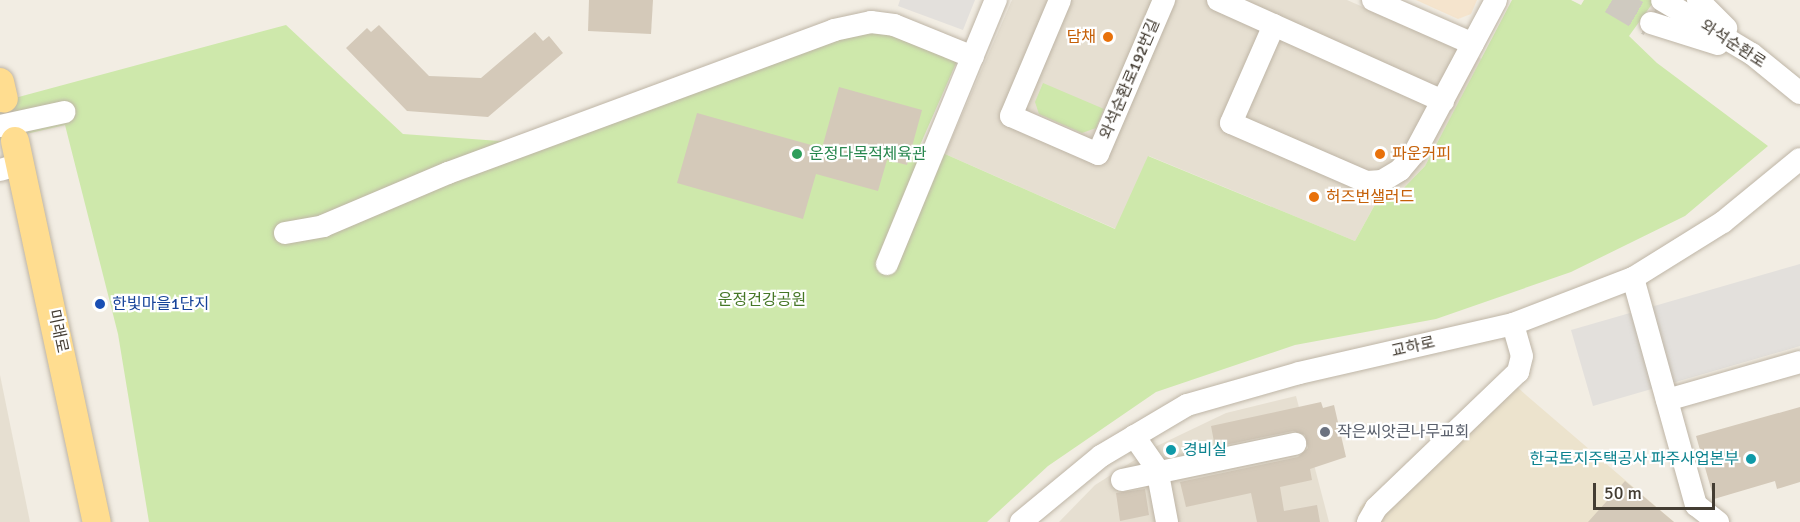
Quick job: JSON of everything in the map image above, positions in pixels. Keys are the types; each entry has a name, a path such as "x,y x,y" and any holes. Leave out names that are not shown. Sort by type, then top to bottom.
{"main road":[{"name":"미래로","path":"7,130 97,522"}],"street":[{"path":"887,264 996,0"},
{"name":"와석순환로192번길","path":"1060,0 1011,116 1098,154 1164,0"},
{"path":"1218,0 1443,101"},
{"path":"1373,0 1473,44"},
{"path":"1274,25 1231,123 1367,182 1382,180 1400,170 1415,152 1496,0"},
{"name":"와석순환로","path":"1662,0 1752,54 1800,93"},
{"path":"1698,0 1752,54"},
{"path":"285,233 323,226 448,173 834,30 871,22 894,25 973,57"},
{"path":"1651,23 1752,54"},
{"path":"7,130 64,112"},
{"name":"교하로","path":"1021,522 1101,456 1187,405 1299,373 1513,324 1633,278 1723,222 1800,159"},
{"path":"1633,278 1696,505 1718,522"},
{"path":"1368,522 1376,508 1518,372 1522,356 1513,324"},
{"path":"1667,400 1800,362"},
{"path":"1134,436 1158,475 1167,522"},
{"path":"1122,480 1158,475 1295,444"}],"shaded area":[{"path":"900,0 975,0 963,30 898,6"},
{"path":"1012,0 1347,0 1482,59 1425,166 1398,194 1378,199 1355,241 1149,156 1116,229 945,154"},
{"path":"1416,0 1477,0 1471,14 1458,19"},
{"path":"1800,264 1800,346 1593,406 1571,330"},
{"path":"0,375 30,522 0,522"},
{"path":"1504,375 1674,522 1357,522 1360,507"},
{"path":"1296,396 1329,522 1059,522 1095,485 1157,446 1226,413"}],"green space":[{"name":"운정건강공원","path":"1512,0 1571,0 1581,5 1584,0 1655,0 1629,36 1657,63 1768,146 1685,216 1571,272 1436,319 1295,345 1156,392 1048,466 987,522 149,522 118,334 65,125 0,140 0,102 286,25 403,134 542,144 870,27 957,61 921,143 945,154 1115,229 1148,156 1355,241 1378,199 1398,194 1425,166"},
{"path":"1043,83 1104,109 1096,128 1082,133 1039,114 1035,102"}],"building":[{"path":"589,0 653,0 651,34 588,31"},
{"path":"379,25 429,76 481,78 535,32 543,41 549,36 563,53 488,117 407,111 346,48 367,28 371,32"},
{"name":"운정다목적체육관","path":"839,87 922,110 907,165 887,160 878,191 816,174 803,219 677,183 697,113 822,148"},
{"path":"1321,402 1323,408 1334,405 1346,457 1310,469 1312,480 1280,487 1284,511 1317,505 1320,522 1257,522 1251,493 1186,507 1180,482 1298,457 1308,448 1305,435 1293,431 1215,447 1211,426"},
{"name":"한국토지주택공사 파주사업본부","path":"1800,407 1800,482 1777,489 1775,481 1714,499 1696,436"},
{"path":"1625,481 1674,522 1588,522"},
{"path":"1145,489 1149,515 1120,521 1116,493"}],"tunnel":[{"path":"1612,0 1651,23"}],"place":[{"name":"담채","path":"1108,37"},
{"name":"운정다목적체육관","path":"797,154"},
{"name":"파운커피","path":"1380,154"},
{"name":"허즈번샐러드","path":"1314,197"},
{"name":"한빛마을1단지","path":"100,304"},
{"name":"작은씨앗큰나무교회","path":"1325,432"},
{"name":"경비실","path":"1171,450"},
{"name":"한국토지주택공사 파주사업본부","path":"1751,459"}]}
